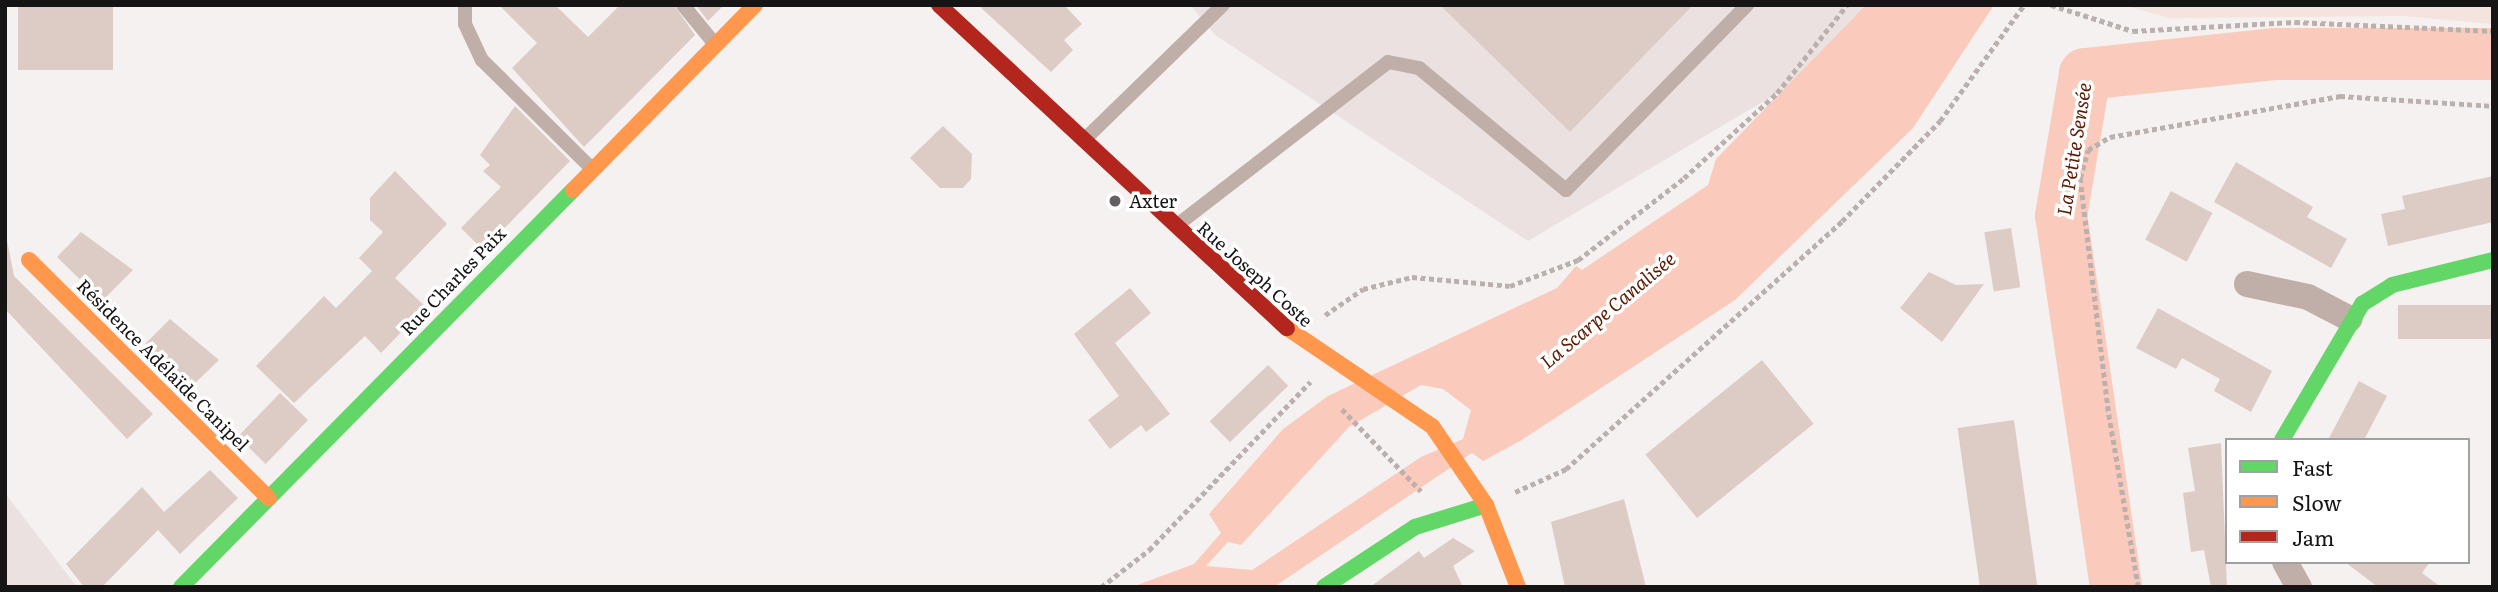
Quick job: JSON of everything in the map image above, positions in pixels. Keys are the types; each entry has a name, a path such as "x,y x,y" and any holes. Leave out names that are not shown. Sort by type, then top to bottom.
{"street":[{"name":"Rue Charles Paix","path":"181,587 755,5"},
{"name":"Rue Joseph Coste","path":"939,5 1296,338 1432,426 1486,505 1518,587"},
{"name":"Résidence Adélaïde Canipel","path":"29,260 269,498"},
{"path":"2284,438 2350,319 2392,285 2493,260"},
{"path":"2247,284 2308,297 2350,319"},
{"path":"1324,587 1415,527 1486,505"},
{"path":"2286,564 2299,587"}],"lane":[{"path":"465,5 465,24 482,60 592,169"},
{"path":"683,5 715,44"},
{"path":"1083,141 1223,5"},
{"path":"1175,227 1388,62 1419,68 1566,190 1747,5"}],"path":[{"path":"1296,338 1363,289 1412,276 1510,286 1578,260 1684,178 1777,93 1847,5"},
{"path":"1486,505 1566,469 1842,221 1940,121 2025,5"},
{"path":"2051,5 2133,31 2295,22 2493,31"},
{"path":"2138,587 2108,411 2080,178 2088,150 2110,137 2340,96 2493,106"},
{"path":"1101,587 1150,550 1312,379"},
{"path":"1362,430 1431,502"}],"shaded area":[{"path":"1190,5 1926,5 1528,241 1215,35"},
{"path":"2124,5 2493,5 2493,24 2403,16 2169,18"},
{"path":"5,493 77,587 5,587"}],"water":[{"name":"La Scarpe Canalisée","path":"1866,5 1994,5 1913,128 1735,300 1520,441 1483,461 1472,453 1274,587 1132,587 1194,564 1221,533 1209,514 1283,429 1328,396 1557,288 1576,266 1582,270 1708,185 1716,159","holes":["1421,385 1443,389 1471,410 1463,439 1421,457 1252,570 1206,566 1228,542 1241,545 1349,427"]}],"building":[{"path":"18,5 113,5 113,70 18,70"},
{"path":"499,5 555,5 588,37 620,5 674,5 695,35 584,147 512,68 537,43"},
{"path":"696,5 724,5 708,21"},
{"path":"978,5 1064,5 1082,24 1064,40 1073,50 1051,72"},
{"path":"1440,5 1693,5 1570,132"},
{"path":"515,106 570,161 483,250 461,228 501,187 483,171 490,165 480,155"},
{"path":"943,126 972,154 971,179 963,188 940,188 910,158"},
{"path":"2236,162 2313,207 2307,217 2347,239 2331,268 2214,202"},
{"path":"395,171 447,224 395,278 426,307 381,353 365,336 294,403 256,366 324,296 336,308 372,271 359,258 383,232 370,220 370,198"},
{"path":"2493,176 2493,222 2388,246 2381,214 2405,209 2402,196"},
{"path":"2171,191 2212,213 2187,262 2145,240"},
{"path":"2011,228 2020,287 1994,291 1984,232"},
{"path":"5,230 14,276 153,414 127,439 5,309"},
{"path":"81,232 133,270 102,301 57,257"},
{"path":"1929,272 1956,285 1984,284 1942,342 1900,308"},
{"path":"1130,288 1151,313 1115,343 1170,414 1146,432 1141,425 1110,449 1088,420 1119,396 1074,334"},
{"path":"2398,305 2493,305 2493,339 2398,339"},
{"path":"2158,308 2272,371 2251,412 2214,391 2220,379 2182,358 2176,369 2136,348"},
{"path":"170,319 219,360 190,388 145,344"},
{"path":"1762,360 1814,424 1697,518 1645,454"},
{"path":"1268,365 1288,386 1230,442 1210,421"},
{"path":"2359,381 2387,396 2365,438 2329,438"},
{"path":"280,393 308,420 266,464 238,437"},
{"path":"2014,420 2037,587 1980,587 1958,428"},
{"path":"2221,443 2227,587 2211,587 2204,550 2191,552 2183,493 2195,491 2188,448"},
{"path":"210,470 238,498 180,554 158,530 102,587 84,587 66,564 142,487 164,512"},
{"path":"1624,499 1646,587 1565,587 1551,522"},
{"path":"1453,538 1475,551 1453,566 1463,587 1370,587 1419,551 1424,558"},
{"path":"2348,564 2429,564 2422,573 2441,587 2378,587"}],"waterway":[{"name":"La Petite Sensée","path":"2116,587 2061,216 2085,74 2276,54 2493,54"}],"traffic: fast":[{"path":"181,587 573,190"},
{"path":"2283,438 2362,304 2392,285 2493,260"},
{"path":"1324,587 1415,527 1486,505"}],"traffic: slow":[{"path":"573,190 755,5"},
{"path":"29,260 269,498"},
{"path":"1287,328 1432,426 1486,505 1518,587"}],"traffic: jam":[{"path":"939,5 1287,328"}],"place":[{"name":"Axter","path":"1115,201"}]}
